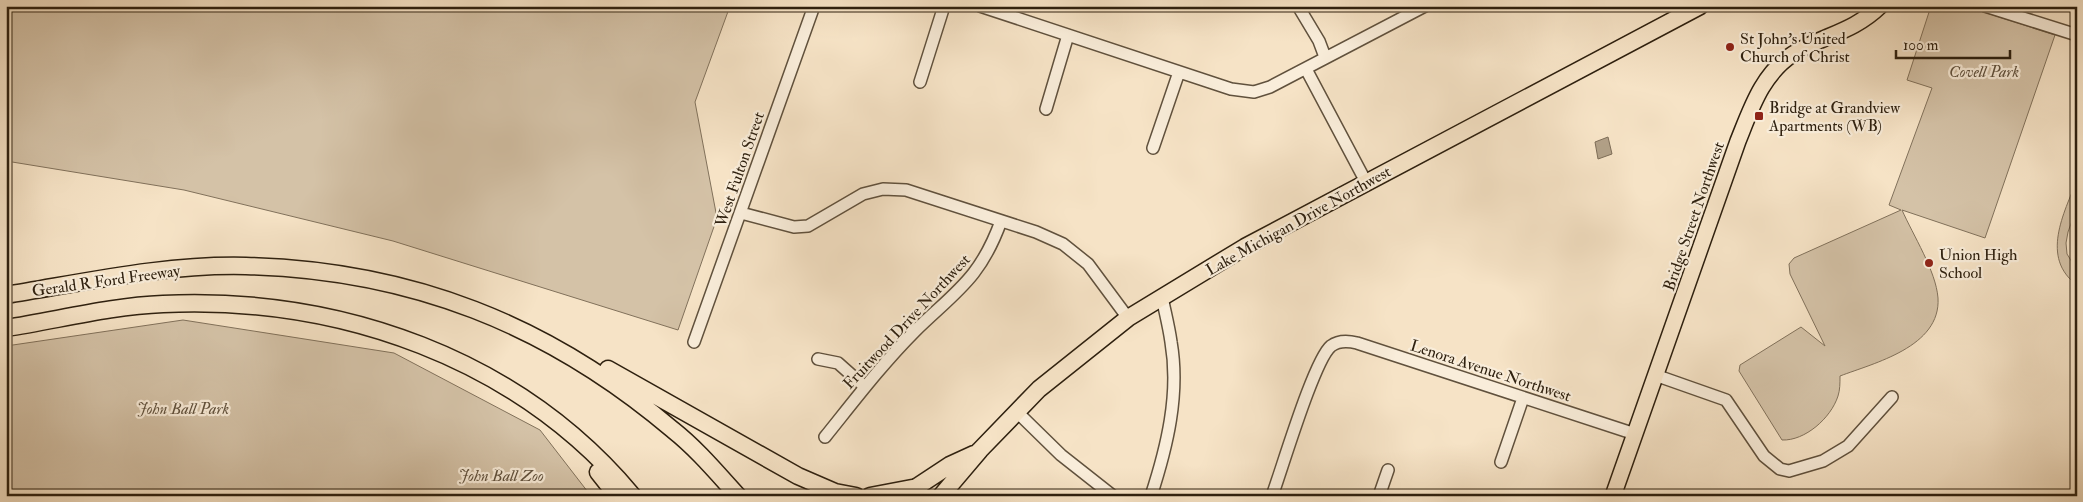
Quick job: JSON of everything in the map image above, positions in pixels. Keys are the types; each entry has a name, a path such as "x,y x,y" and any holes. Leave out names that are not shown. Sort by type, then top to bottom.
{"highway":[{"name":"Lake Michigan Drive Northwest","path":"941,496 980,450 1016,412 1075,359 1128,318 1212,265 1700,6"},
{"name":"Gerald R Ford Freeway","path":"6,294 149,271 245,266 330,273 382,281 438,295 513,325 562,351 643,406 674,431 738,496"},
{"name":"Gerald R Ford Freeway","path":"6,328 161,304 222,303 306,311 350,320 438,351 513,392 554,421 599,459 634,496"},
{"path":"513,325 541,332 798,476 835,492 856,496"},
{"path":"554,421 617,496"},
{"path":"870,496 910,492 950,465 980,450"}],"main road":[{"name":"Bridge Street Northwest","path":"1613,496 1738,141 1763,86 1775,69 1794,54 1861,23 1880,6"}],"street":[{"name":"West Fulton Street","path":"694,342 814,6"},
{"path":"920,82 944,6"},
{"path":"980,6 1244,92 1261,91 1425,6"},
{"path":"1298,6 1304,12 1325,57"},
{"path":"1989,7 2077,35"},
{"path":"1046,109 1068,35"},
{"path":"1306,69 1366,182"},
{"path":"1153,148 1179,72"},
{"path":"741,213 794,226 808,226 863,194 884,189 906,190 1045,236 1076,254 1088,264 1128,318"},
{"name":"Fruitwood Drive Northwest","path":"825,437 865,387 915,331 960,291 979,268 991,247 1001,221"},
{"path":"1151,496 1165,452 1172,399 1171,343 1162,297"},
{"name":"Lenora Avenue Northwest","path":"1272,496 1315,374 1325,354 1336,343 1348,341 1357,343 1635,434"},
{"path":"818,359 838,363 865,387"},
{"path":"1655,375 1726,400 1764,456 1780,469 1790,471 1823,461 1848,446 1892,397"},
{"path":"1501,462 1523,398"},
{"path":"1016,412 1061,455 1113,496"},
{"path":"1379,496 1388,470"}],"green space":[{"path":"6,6 730,6 695,102 717,218 678,330 393,241 184,190 6,161"},
{"name":"Covell Park","path":"1931,6 1965,6 2055,35 1985,238 1902,210 1929,265 1936,287 1938,298 1936,315 1929,329 1903,351 1887,359 1840,376 1840,389 1835,404 1823,420 1816,427 1799,437 1782,440 1739,371 1740,365 1801,327 1825,346 1790,274 1789,264 1794,258 1901,210 1889,205 1932,88 1907,80"},
{"path":"2077,180 2077,207 2066,243 2067,254 2077,270 2077,285 2066,274 2060,262 2057,249 2058,235 2066,207"},
{"name":"John Ball Park","path":"183,320 394,353 540,430 591,496 6,496 6,346"}],"shaded area":[{"path":"1608,137 1612,154 1598,159 1595,142"}],"place":[{"name":"St John's United Church of Christ","path":"1730,47"},
{"name":"Bridge at Grandview Apartments (WB)","path":"1759,116"},
{"name":"Union High School","path":"1929,263"}],"park label":[{"name":"John Ball Zoo","path":"501,475"}]}
